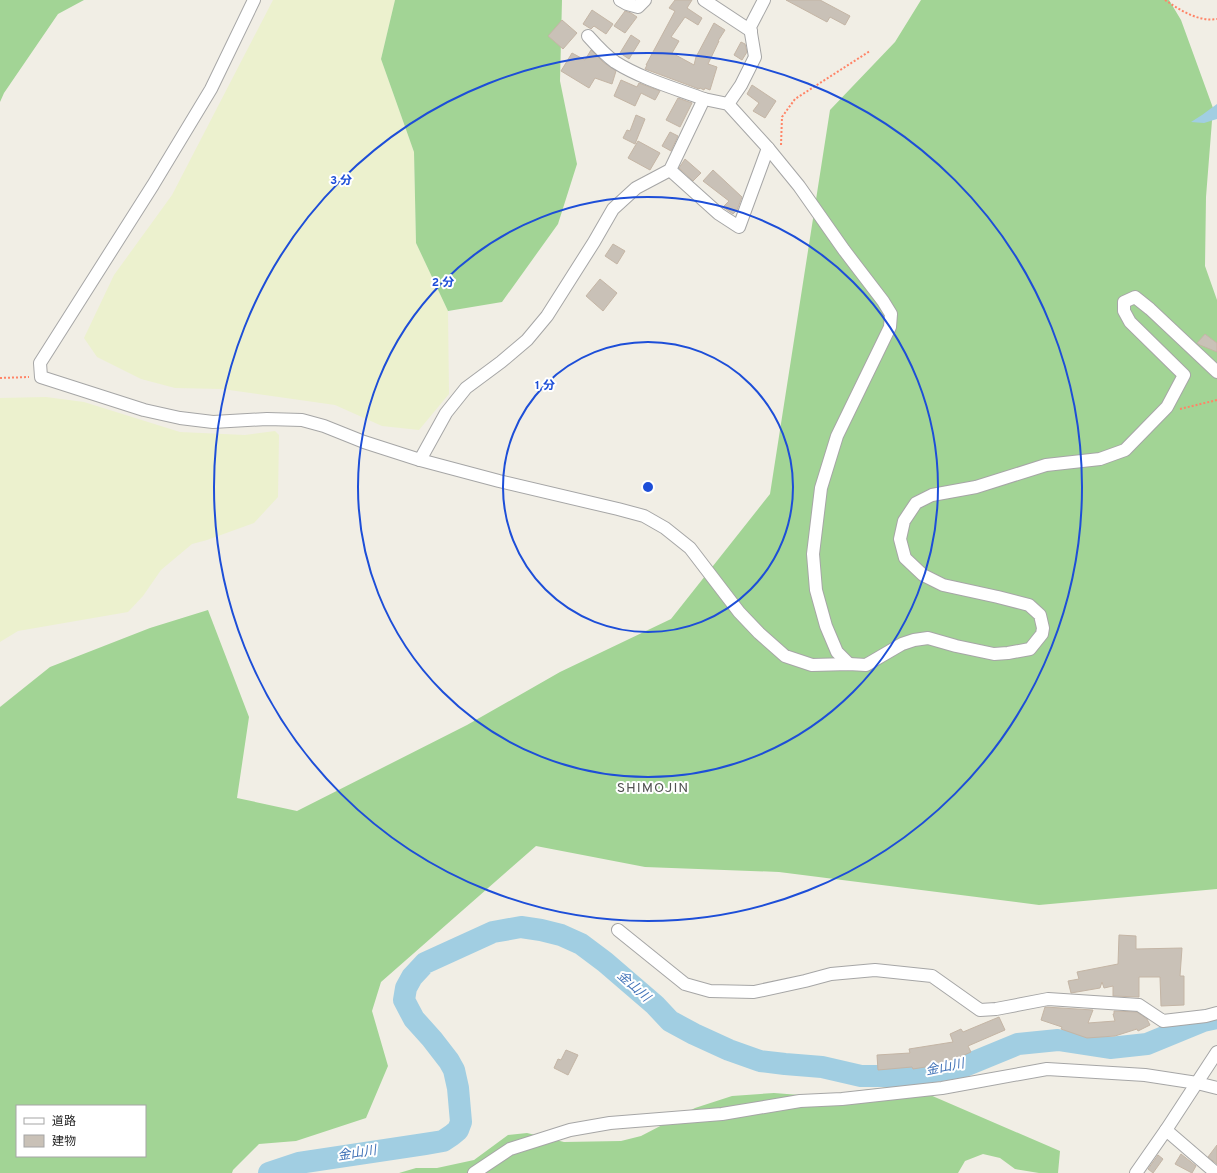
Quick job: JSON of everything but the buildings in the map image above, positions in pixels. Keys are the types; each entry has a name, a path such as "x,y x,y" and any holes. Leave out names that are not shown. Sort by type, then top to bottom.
{"street":[{"path":"254,0 211,89 153,185 40,363 41,377 144,410 180,418 213,422 267,419 302,420 324,426 364,442 420,460 618,508 644,516 665,528 690,548 740,612 759,633 785,656 812,665 866,665 902,644 914,640 928,638 994,654 1030,649 1042,634 1043,628 1040,615 1029,605 943,585 923,575 905,558 900,539 904,521 916,503 932,495 976,487 1046,465 1100,459 1125,450 1166,407 1184,375 1130,322 1124,311 1124,302 1135,297 1150,309 1217,372"},
{"path":"620,0 638,7 645,0"},
{"path":"704,0 751,31"},
{"path":"728,104 741,85 755,57 750,27 764,0"},
{"path":"588,36 599,48 615,61 630,70 655,82 704,99 728,104 768,148 799,186 891,314 890,327 837,436 821,488 813,554 816,590 826,626 837,652 849,664"},
{"path":"420,460 446,413 466,388 501,362 527,340 547,316 613,209 636,188 670,170 704,99"},
{"path":"670,170 719,214 739,227 768,148"},
{"path":"618,930 685,984 710,991 754,992 831,974 875,970 932,976 980,1010 996,1009 1048,999 1139,1005 1163,1021 1206,1016 1217,1013"},
{"path":"1136,1173 1217,1052"},
{"path":"474,1173 510,1148 570,1130 610,1123 722,1114 800,1101 942,1088 1047,1069 1145,1075 1197,1083 1217,1088"},
{"path":"1166,1130 1216,1173"}],"path":[{"path":"1165,0 1183,12 1210,20 1217,19"},
{"path":"781,147 782,117 795,99 870,51"},
{"path":"0,378 41,377"},
{"path":"1178,410 1217,400"}],"green space":[{"path":"0,0 84,0 58,14 4,93 0,102"},
{"path":"273,0 395,0 381,59 414,152 416,243 448,311 449,394 419,430 382,426 335,405 222,389 175,388 141,379 97,357 84,338 114,275 172,195"},
{"path":"395,0 562,0 560,81 577,164 558,224 502,302 448,311 416,243 414,152 381,59"},
{"path":"921,0 1169,0 1181,20 1213,108 1206,197 1205,266 1217,300 1217,889 1039,905 779,872 645,867 536,846 381,982 372,1011 388,1066 366,1118 296,1141 259,1144 233,1170 232,1173 0,1173 0,707 50,667 150,628 208,610 249,717 237,798 297,811 467,725 560,672 671,619 770,494 830,110 895,42"},
{"path":"46,397 84,402 180,432 245,435 275,431 279,435 278,497 254,523 192,544 161,570 143,596 128,612 18,631 0,642 0,398"},
{"path":"907,1085 1060,1151 1058,1173 1039,1173 1015,1169 1000,1158 983,1154 965,1161 958,1173 399,1173 416,1168 437,1168 474,1160 508,1135 527,1133 564,1142 621,1141 641,1136 695,1108 732,1096 774,1093 813,1096"}],"water":[{"path":"1217,104 1217,119 1204,123 1191,122 1202,115"}],"waterway":[{"name":"金山川","path":"269,1173 299,1163 443,1141 458,1130 461,1122 458,1088 454,1070 432,1039 414,1019 404,1000 406,988 412,977 425,963 493,932 521,927 561,935 581,944 605,962 655,1005 670,1021 729,1050 760,1061 822,1067 861,1076 904,1076 962,1067 1018,1044 1058,1040 1110,1048 1147,1044 1203,1021 1217,1018"}],"district":[{"name":"SHIMOJIN","path":"653,788"}]}
